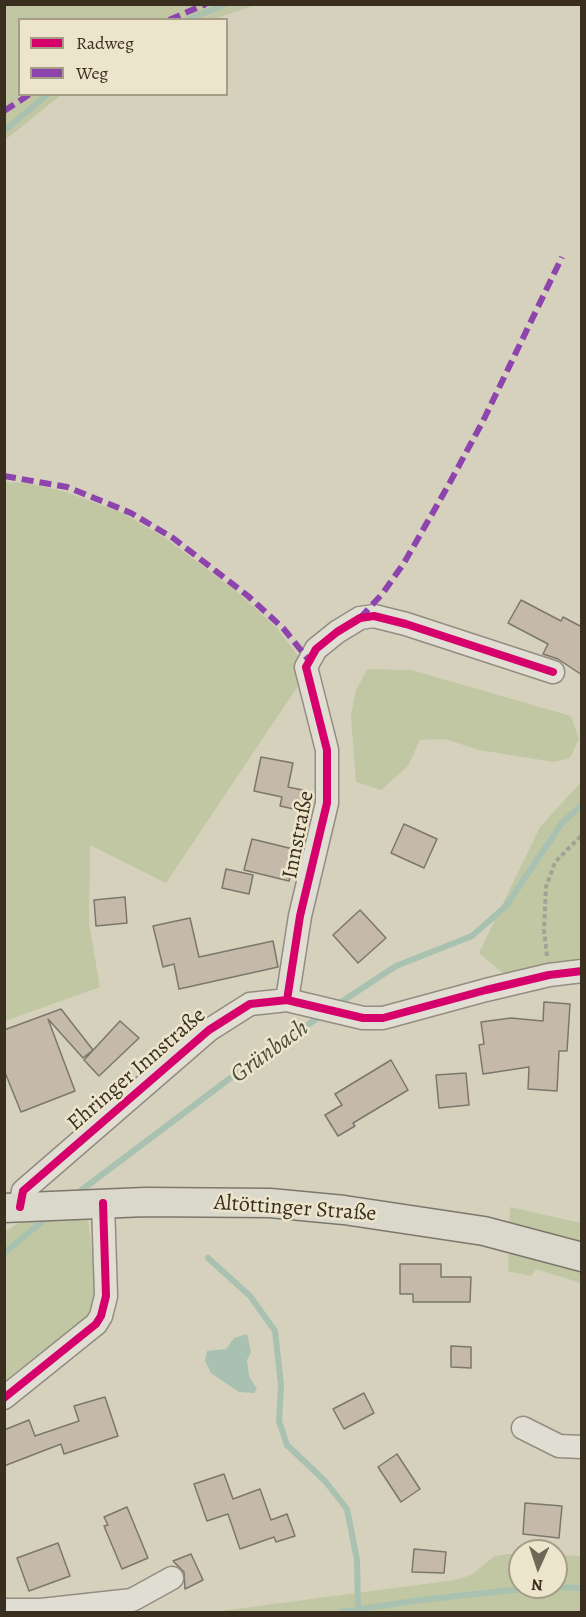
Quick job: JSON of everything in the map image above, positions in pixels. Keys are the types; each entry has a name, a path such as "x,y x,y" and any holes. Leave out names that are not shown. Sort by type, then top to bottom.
{"main road":[{"name":"Altöttinger Straße","path":"17,1199 95,1203 270,1203 344,1210 484,1231 582,1257"}],"street":[{"name":"Innstraße","path":"287,1000 300,916 327,803 327,750 306,667 316,649 337,632 360,618 381,617 553,672"},
{"name":"Ehringer Innstraße","path":"17,1199 209,1029 250,1004 287,1000 313,1004 354,1016 392,1017 549,975 582,971"},
{"path":"4,1398 96,1324 101,1316 106,1296 95,1203"},
{"path":"523,1428 559,1446 582,1447"},
{"path":"4,1610 41,1610 132,1600 172,1578"}],"path":[{"path":"549,975 544,930 546,887 555,862 582,835"}],"shaded area":[{"path":"5,4 255,4 217,18 18,18 18,96 60,96 5,140"},
{"path":"4,482 28,483 66,492 125,514 168,540 235,590 275,626 301,659 304,677 166,883 90,845 89,923 100,987 5,1021"},
{"path":"367,669 411,670 571,716 579,739 570,758 554,762 479,750 445,739 420,740 408,766 381,790 356,782 351,717 355,693"},
{"path":"581,782 581,958 505,975 479,953 540,827"},
{"path":"510,1207 581,1223 581,1243 509,1223"},
{"path":"88,1218 96,1288 90,1316 5,1387 5,1232 23,1220"},
{"path":"509,1250 581,1269 581,1283 536,1269 531,1276 508,1271"},
{"path":"247,1334 251,1352 247,1360 249,1376 257,1389 254,1393 239,1392 211,1373 205,1361 207,1351 226,1349 234,1338"},
{"path":"508,1554 508,1599 568,1599 568,1555 581,1556 581,1612 213,1612 455,1580 471,1575 495,1556"}],"building":[{"path":"521,600 561,621 563,617 582,627 582,675 558,659 543,654 548,644 508,623"},
{"path":"261,757 293,763 288,787 307,791 303,811 280,806 282,797 254,791"},
{"path":"404,824 437,839 424,868 391,853"},
{"path":"252,839 297,850 289,881 244,870"},
{"path":"226,869 253,875 249,894 222,888"},
{"path":"125,897 127,923 96,926 94,900"},
{"path":"360,910 386,938 358,963 333,935"},
{"path":"190,918 199,957 273,941 278,967 179,989 174,964 163,967 153,926"},
{"path":"544,1002 570,1004 567,1051 559,1051 557,1091 528,1089 529,1067 483,1074 479,1045 484,1044 481,1022 511,1018 543,1021"},
{"path":"61,1009 93,1050 83,1058 48,1019 75,1091 21,1112 4,1070 4,1030"},
{"path":"120,1021 139,1038 99,1076 84,1060"},
{"path":"391,1060 408,1090 353,1123 355,1126 338,1136 325,1115 342,1105 335,1094"},
{"path":"466,1073 469,1105 439,1108 436,1075"},
{"path":"400,1264 441,1264 441,1277 471,1277 470,1302 413,1302 413,1294 400,1294"},
{"path":"451,1346 471,1347 471,1368 451,1367"},
{"path":"364,1393 374,1413 344,1429 333,1409"},
{"path":"105,1397 118,1436 64,1454 61,1444 4,1466 4,1430 29,1420 35,1436 79,1421 74,1406"},
{"path":"397,1454 420,1489 401,1502 378,1467"},
{"path":"224,1474 233,1499 260,1489 271,1520 287,1514 295,1536 276,1542 274,1537 240,1549 228,1514 207,1521 194,1484"},
{"path":"525,1503 562,1506 559,1538 523,1534"},
{"path":"127,1507 148,1558 122,1569 104,1526 108,1525 104,1517"},
{"path":"58,1543 70,1576 29,1591 17,1558"},
{"path":"414,1549 446,1552 444,1573 412,1572"},
{"path":"191,1554 203,1580 185,1589 184,1572 173,1561"}],"waterway":[{"path":"192,18 226,4"},
{"path":"4,131 46,96"},
{"name":"Grünbach","path":"335,1006 396,966 472,936 506,906 562,823 582,805"},
{"name":"Grünbach","path":"75,1195 229,1079 322,1015"},
{"name":"Grünbach","path":"4,1253 49,1216"},
{"path":"208,1258 250,1296 275,1331 281,1385 279,1421 287,1445 325,1481 347,1509 357,1560 358,1610"},
{"path":"568,1587 582,1588"},
{"path":"340,1612 508,1590"}],"marked path":[{"path":"174,18 206,4"},
{"path":"4,111 27,96"},
{"path":"360,618 383,593 404,563 448,486 483,421 562,257"},
{"path":"4,476 67,487 131,513 173,538 248,596 283,628 308,659"}],"cycle path":[{"path":"287,1000 300,916 327,803 327,750 306,667 316,649 337,632 360,618 374,616 406,624 553,672"},
{"path":"20,1207 23,1191 209,1030 250,1004 287,1000 363,1018 383,1018 549,975 582,971"},
{"path":"4,1398 96,1324 101,1316 106,1296 103,1203"}]}
